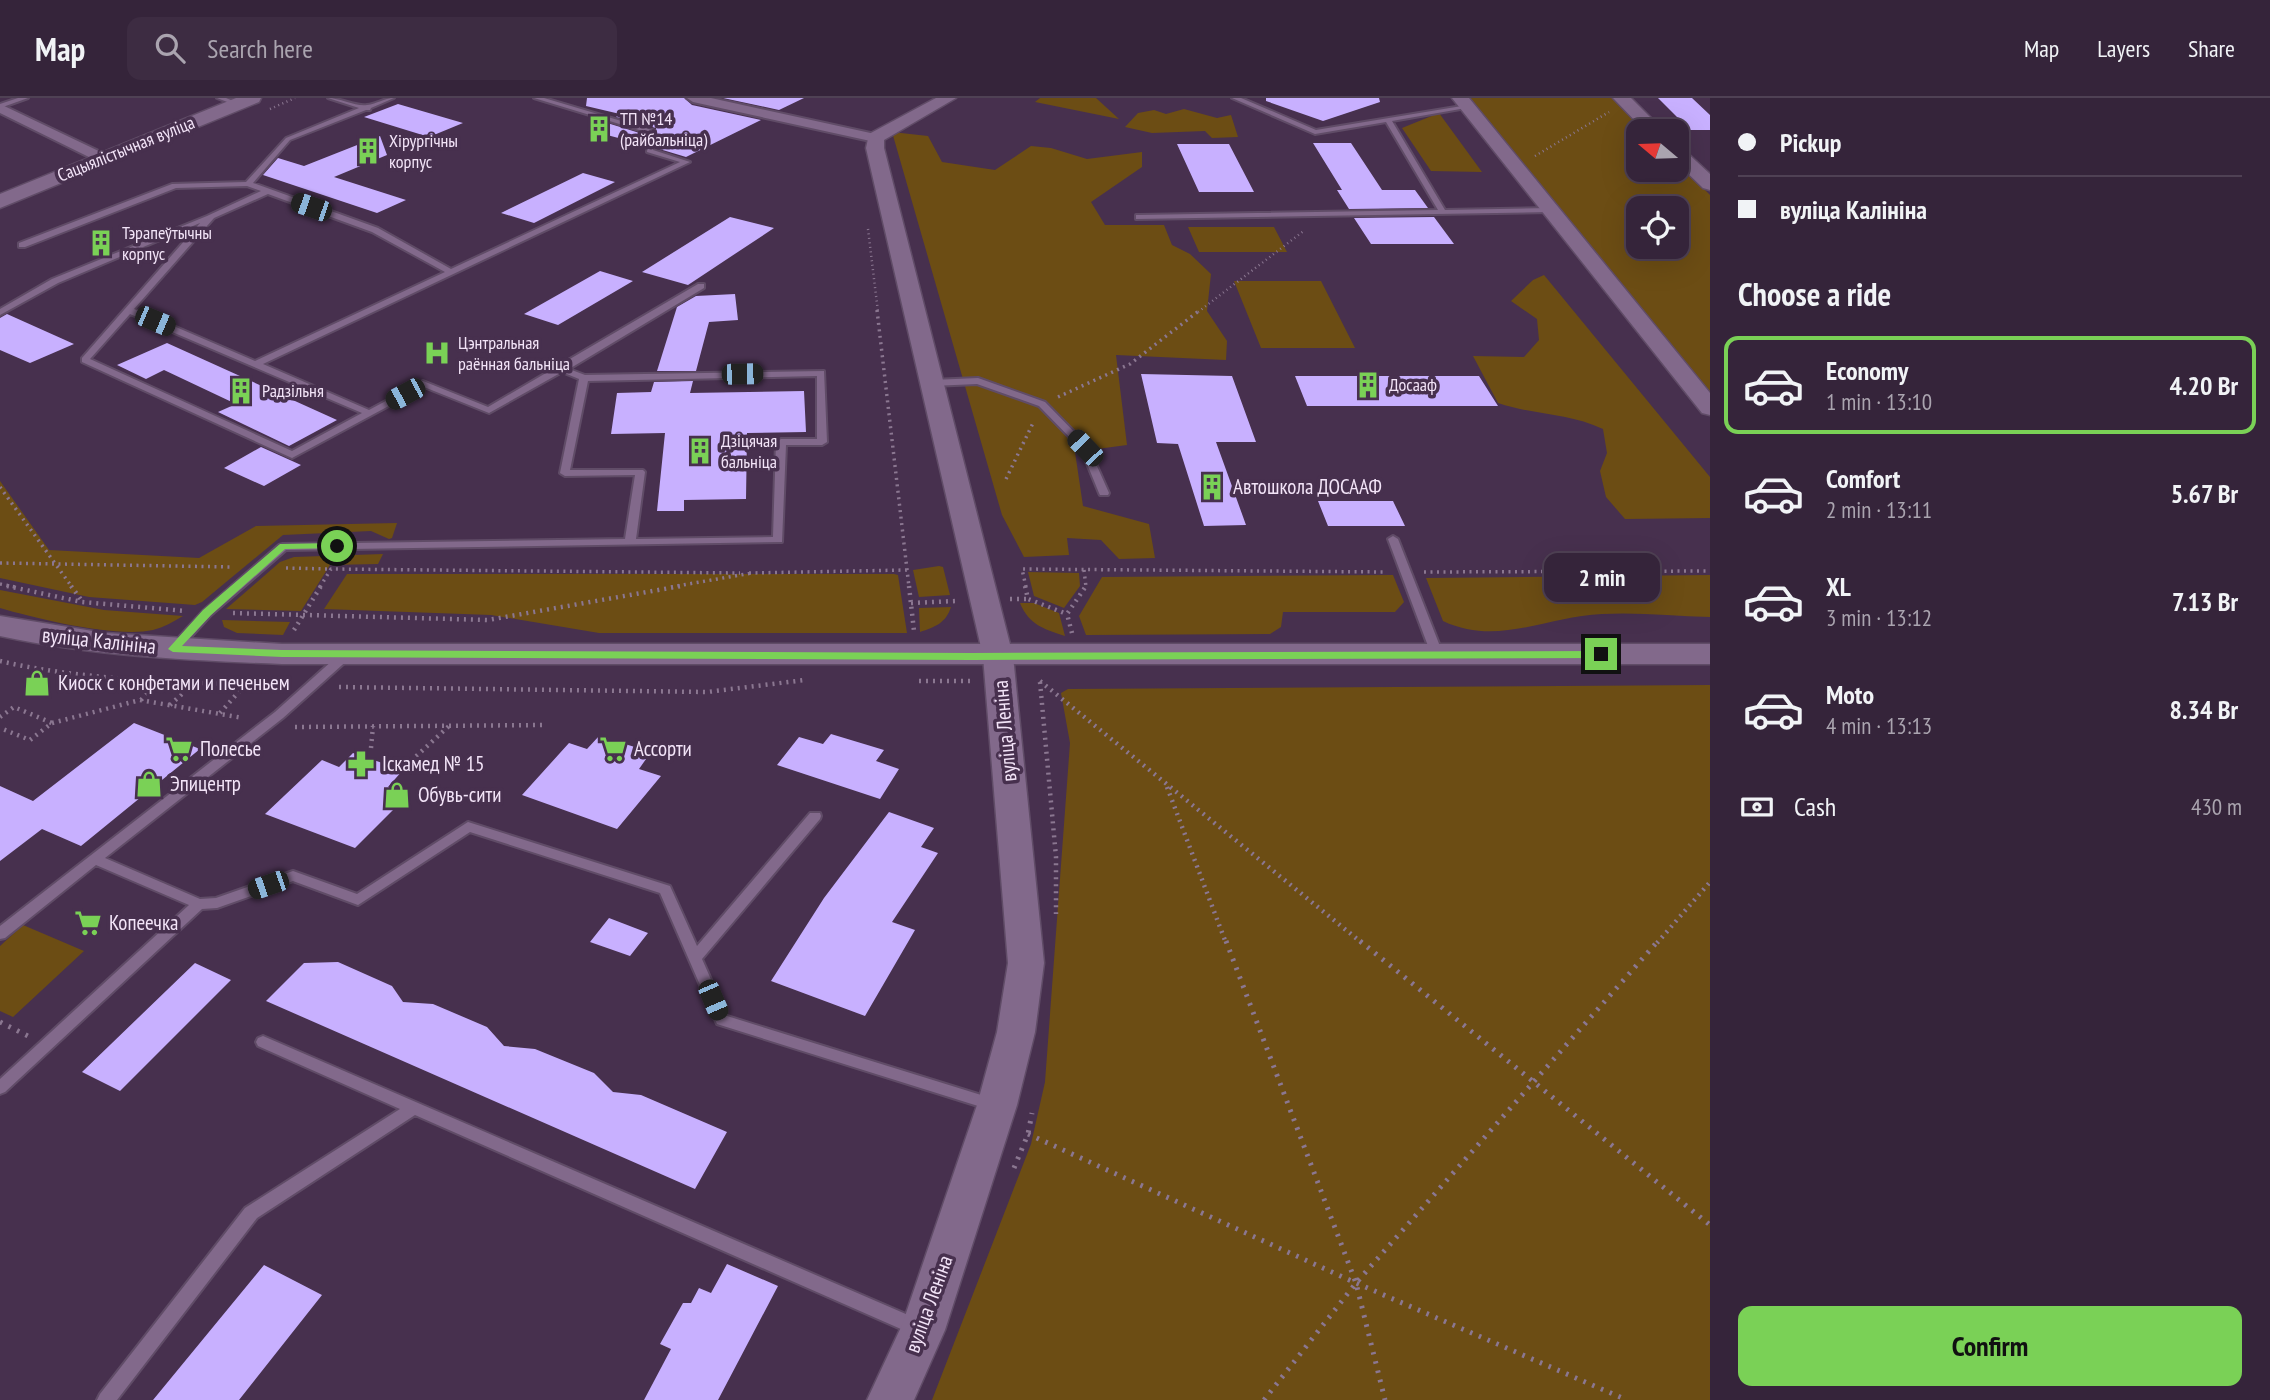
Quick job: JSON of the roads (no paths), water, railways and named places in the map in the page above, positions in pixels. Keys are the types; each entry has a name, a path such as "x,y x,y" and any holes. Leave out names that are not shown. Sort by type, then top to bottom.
{"main road":[{"name":"Сацыялістычная вуліца","path":"0,202 236,100"},
{"name":"вуліца Калініна","path":"3,629 44,637 173,649 985,669 1437,654 1710,654"}],"street":[{"path":"694,98 875,138 948,98"},
{"path":"1623,100 1643,119"},
{"path":"1463,102 1710,408"},
{"path":"0,107 102,158"},
{"name":"вуліца Леніна","path":"875,138 875,148 932,383 985,669 1026,963 1016,1032 997,1105 923,1330 890,1400"},
{"path":"1689,164 1710,184"}],"lane":[{"path":"0,107 25,98"},
{"path":"331,98 378,112"},
{"path":"248,184 288,139 391,98"},
{"path":"258,363 685,162 649,151 653,132 537,98"},
{"path":"1236,98 1315,132 1463,102"},
{"path":"1388,119 1443,212"},
{"path":"22,246 175,186 248,184 375,230 450,272"},
{"path":"0,312 54,281 268,191"},
{"path":"1139,217 1550,210"},
{"path":"211,216 85,360 292,455 423,384 489,410 701,286"},
{"path":"129,310 258,363 369,413"},
{"path":"173,649 256,567 283,547 778,540 780,442 822,442 821,373 584,378 562,369"},
{"path":"584,378 565,473 640,472 630,542"},
{"path":"932,383 978,381 1042,404 1085,448 1104,493"},
{"path":"1393,539 1437,654"},
{"path":"0,934 257,723 312,687 347,654"},
{"path":"695,958 815,816"},
{"path":"94,859 200,904 217,903 293,876 358,900 468,827 665,890 722,1020 997,1105"},
{"path":"0,1088 200,904"},
{"path":"263,1042 923,1330"},
{"path":"106,1400 251,1213 412,1109"}],"place":[{"name":"ТП №14 (райбальніца)","path":"599,129"},
{"name":"Хірургічны корпус","path":"368,151"},
{"name":"Тэрапеўтычны корпус","path":"101,243"},
{"name":"Цэнтральная раённая бальніца","path":"437,353"},
{"name":"Досааф","path":"1368,385"},
{"name":"Радзільня","path":"241,391"},
{"name":"Дзіцячая бальніца","path":"700,451"},
{"name":"Автошкола ДОСААФ","path":"1212,487"},
{"name":"Киоск с конфетами и печеньем","path":"37,683"},
{"name":"Полесье","path":"179,749"},
{"name":"Ассорти","path":"613,749"},
{"name":"Іскамед № 15","path":"361,764"},
{"name":"Эпицентр","path":"149,784"},
{"name":"Обувь-сити","path":"397,795"},
{"name":"Копеечка","path":"88,923"}]}
